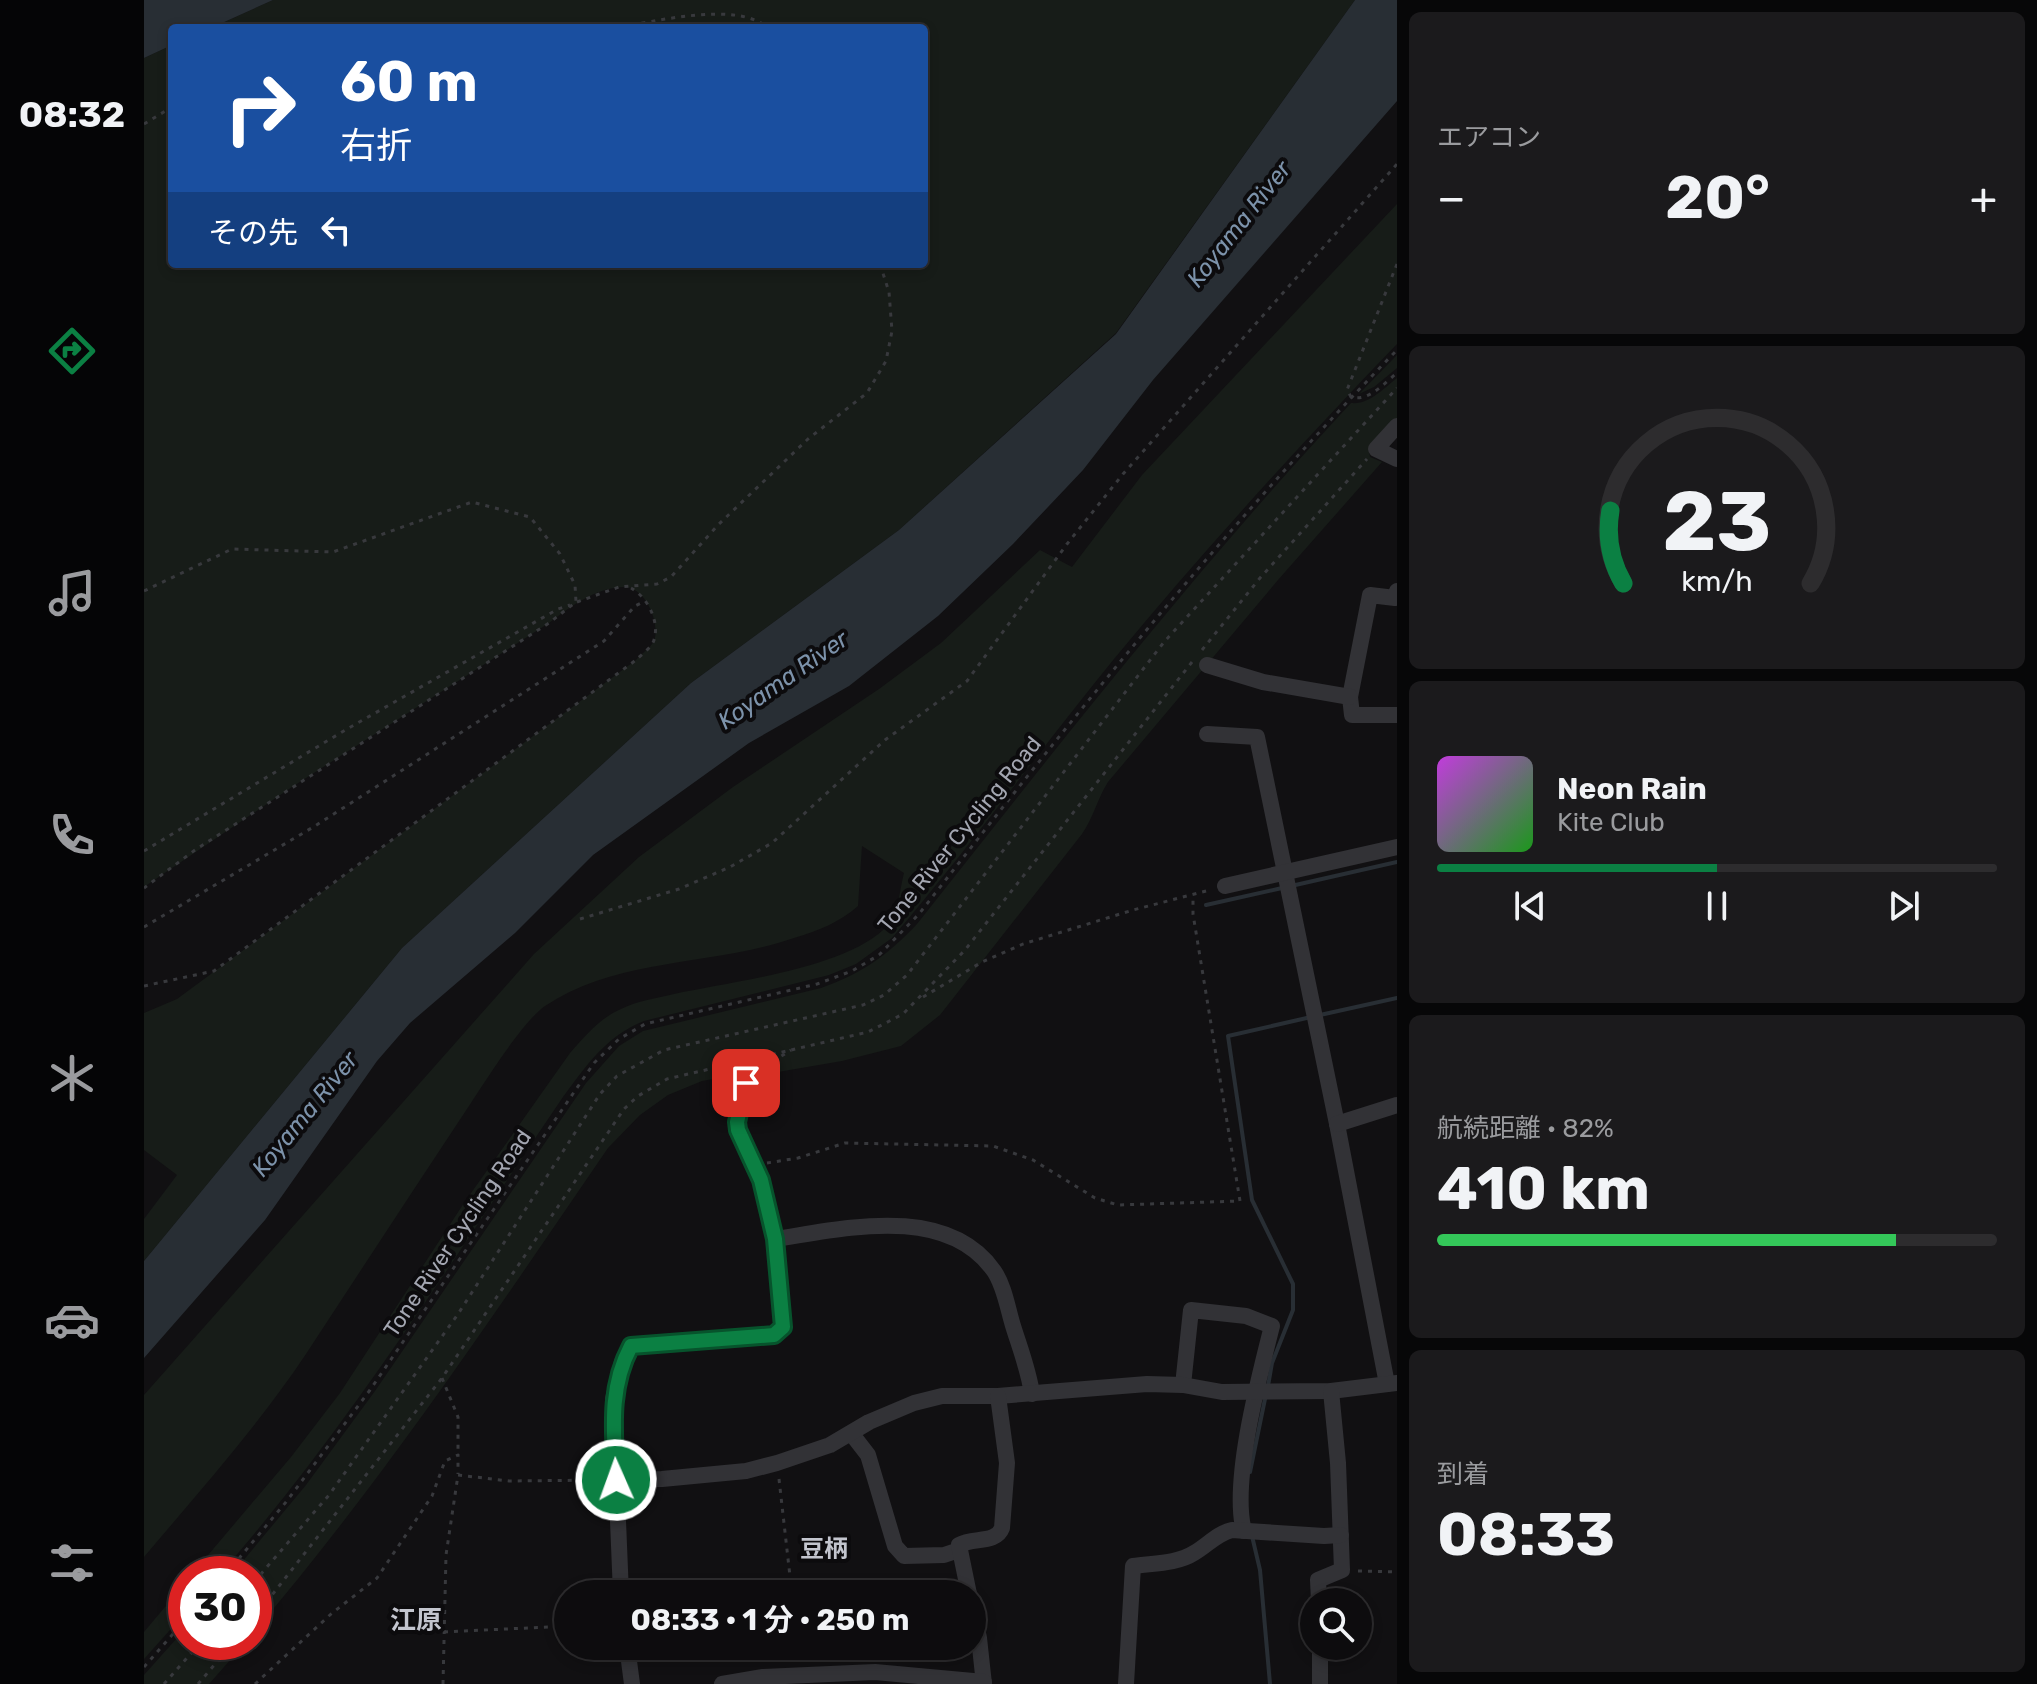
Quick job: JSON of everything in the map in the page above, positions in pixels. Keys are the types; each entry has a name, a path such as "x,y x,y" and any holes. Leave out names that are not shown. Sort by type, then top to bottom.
{"street":[{"path":"1397,426 1376,449 1397,459"},
{"path":"1397,591 1395,598 1370,595 1350,697 1352,715 1397,715"},
{"path":"1207,665 1263,682 1350,697"},
{"path":"616,1480 746,1471 830,1445 881,1417 942,1396 998,1396 1147,1384 1183,1385 1222,1392 1331,1391 1392,1383 1257,737 1207,734"},
{"path":"1225,886 1397,847"},
{"path":"620,1580 613,1399 622,1362 631,1346 774,1335 783,1327 775,1239 761,1180 738,1130 746,1083"},
{"path":"1337,1124 1397,1105"},
{"path":"775,1239 878,1224 923,1229 966,1245 996,1274 1032,1394"},
{"path":"1183,1385 1191,1310 1246,1316 1272,1326 1256,1391 1242,1477 1240,1515 1244,1531"},
{"path":"1318,1588 1318,1580 1342,1570 1331,1391"},
{"path":"966,1580 959,1545 964,1541 994,1538 1002,1528 1007,1463 998,1396"},
{"path":"851,1433 868,1455 895,1546 904,1556 922,1557 959,1550"},
{"path":"1126,1684 1133,1566 1193,1554 1219,1533 1232,1530 1341,1535"},
{"path":"629,1660 632,1684"},
{"path":"722,1684 763,1677 875,1672 984,1683 981,1660"},
{"path":"1320,1660 1320,1684"}],"path":[{"path":"750,11 766,24"},
{"path":"626,24 662,14"},
{"path":"144,124 168,109"},
{"path":"580,919 679,889 730,867 772,843 885,740 967,681 1067,544 1123,474 1397,164"},
{"path":"1397,264 1347,390 1351,397 1357,399 1368,396 1397,373"},
{"path":"144,851 360,721 558,609 619,587 657,584 671,577 719,524 786,460 867,393 886,361 892,331 889,292 881,268"},
{"name":"Tone River Cycling Road","path":"241,1556 370,1390 594,1063 619,1039 645,1024 817,984 852,971 894,942 1166,604 1351,397 1397,350"},
{"path":"272,1561 329,1495 458,1314 600,1094 617,1076 664,1050 863,1005 884,995 907,975 1164,642 1397,388"},
{"path":"272,1595 442,1378 624,1109 638,1096 667,1079 882,1027 903,1014 965,950 1260,578 1376,449"},
{"path":"144,591 232,549 333,552 472,502 530,517 560,554 575,585 576,602"},
{"path":"144,986 214,971 636,660 654,641 655,624 645,601 629,587"},
{"path":"144,927 315,826 604,641 635,606 645,601"},
{"path":"144,888 207,842 549,623 576,602"},
{"path":"918,999 982,962 1023,944 1225,886"},
{"path":"754,1165 798,1158 845,1143 993,1146 1033,1160 1095,1198 1118,1205 1240,1201 1193,914 1193,895"},
{"path":"746,1083 756,1072 795,1048"},
{"path":"442,1378 458,1417 458,1475 446,1555 443,1684"},
{"path":"255,1684 331,1614 377,1578 432,1496 445,1461 458,1455"},
{"path":"777,1463 790,1580"},
{"path":"458,1475 509,1481 616,1480"},
{"path":"1342,1570 1397,1572"},
{"path":"443,1632 554,1627"},
{"path":"144,1667 168,1640"},
{"path":"164,1684 185,1660"},
{"path":"198,1684 219,1660"}],"shaded area":[{"path":"273,0 1355,0 1116,333 899,530 691,683 402,948 144,1261 144,1219 177,1175 144,1150 144,1013 177,999 636,660 653,643 656,633 653,615 638,592 623,587 593,595 292,787 144,887 144,58 168,47 168,268 928,268 928,24 220,24"},
{"path":"1397,204 1397,344 1252,499 1148,618 892,938 856,964 829,975 644,1021 608,1043 563,1097 399,1341 313,1460 235,1556 207,1556 291,1457 340,1393 464,1203 570,1053 593,1028 613,1013 640,1002 788,971 846,952 870,940 888,925 896,908 904,873 862,846 858,906 844,917 803,935 763,947 635,970 604,979 574,990 535,1014 503,1055 288,1381 144,1557 144,1395 534,954 639,857 733,787 879,689 941,643 1040,550 1072,567 1142,475"},
{"path":"1397,355 1397,368 1374,387 1359,394"},
{"path":"1397,378 1397,418 1369,451 1370,457 1382,462 1108,782 1082,834 940,1015 901,1046 842,1061 754,1076 742,1074 702,1081 668,1095 640,1115 608,1148 393,1455 272,1610 272,1556 247,1556 306,1485 375,1391 586,1083 619,1046 643,1031 821,988 861,970 895,945 917,924 1075,725 1237,530 1351,403 1370,399"},
{"path":"168,1603 168,1632 144,1659 144,1632"},
{"path":"168,1648 168,1660 230,1660 209,1684 144,1684 144,1675"}],"water":[{"path":"144,0 273,0 220,24 168,24 168,47 144,58"},
{"name":"Koyama River","path":"1355,0 1397,0 1397,101 1153,380 1083,470 1013,544 938,616 849,686 749,743 593,855 515,933 410,1023 377,1061 265,1220 144,1358 144,1261 402,948 691,683 899,530 1116,334"}],"waterway":[{"path":"1291,886 1397,862"},
{"path":"1206,905 1282,888"},
{"path":"1320,1015 1397,998"},
{"path":"1268,1386 1272,1363 1293,1310 1293,1284 1252,1200 1228,1036 1311,1017"},
{"path":"1250,1472 1266,1394"},
{"path":"1252,1536 1260,1570 1270,1684"}],"district":[{"name":"豆柄","path":"824,1549"},
{"name":"江原","path":"416,1620"}],"route":[{"path":"616,1480 613,1399 622,1362 631,1346 774,1335 783,1327 775,1239 761,1180 738,1130 746,1083"}]}
